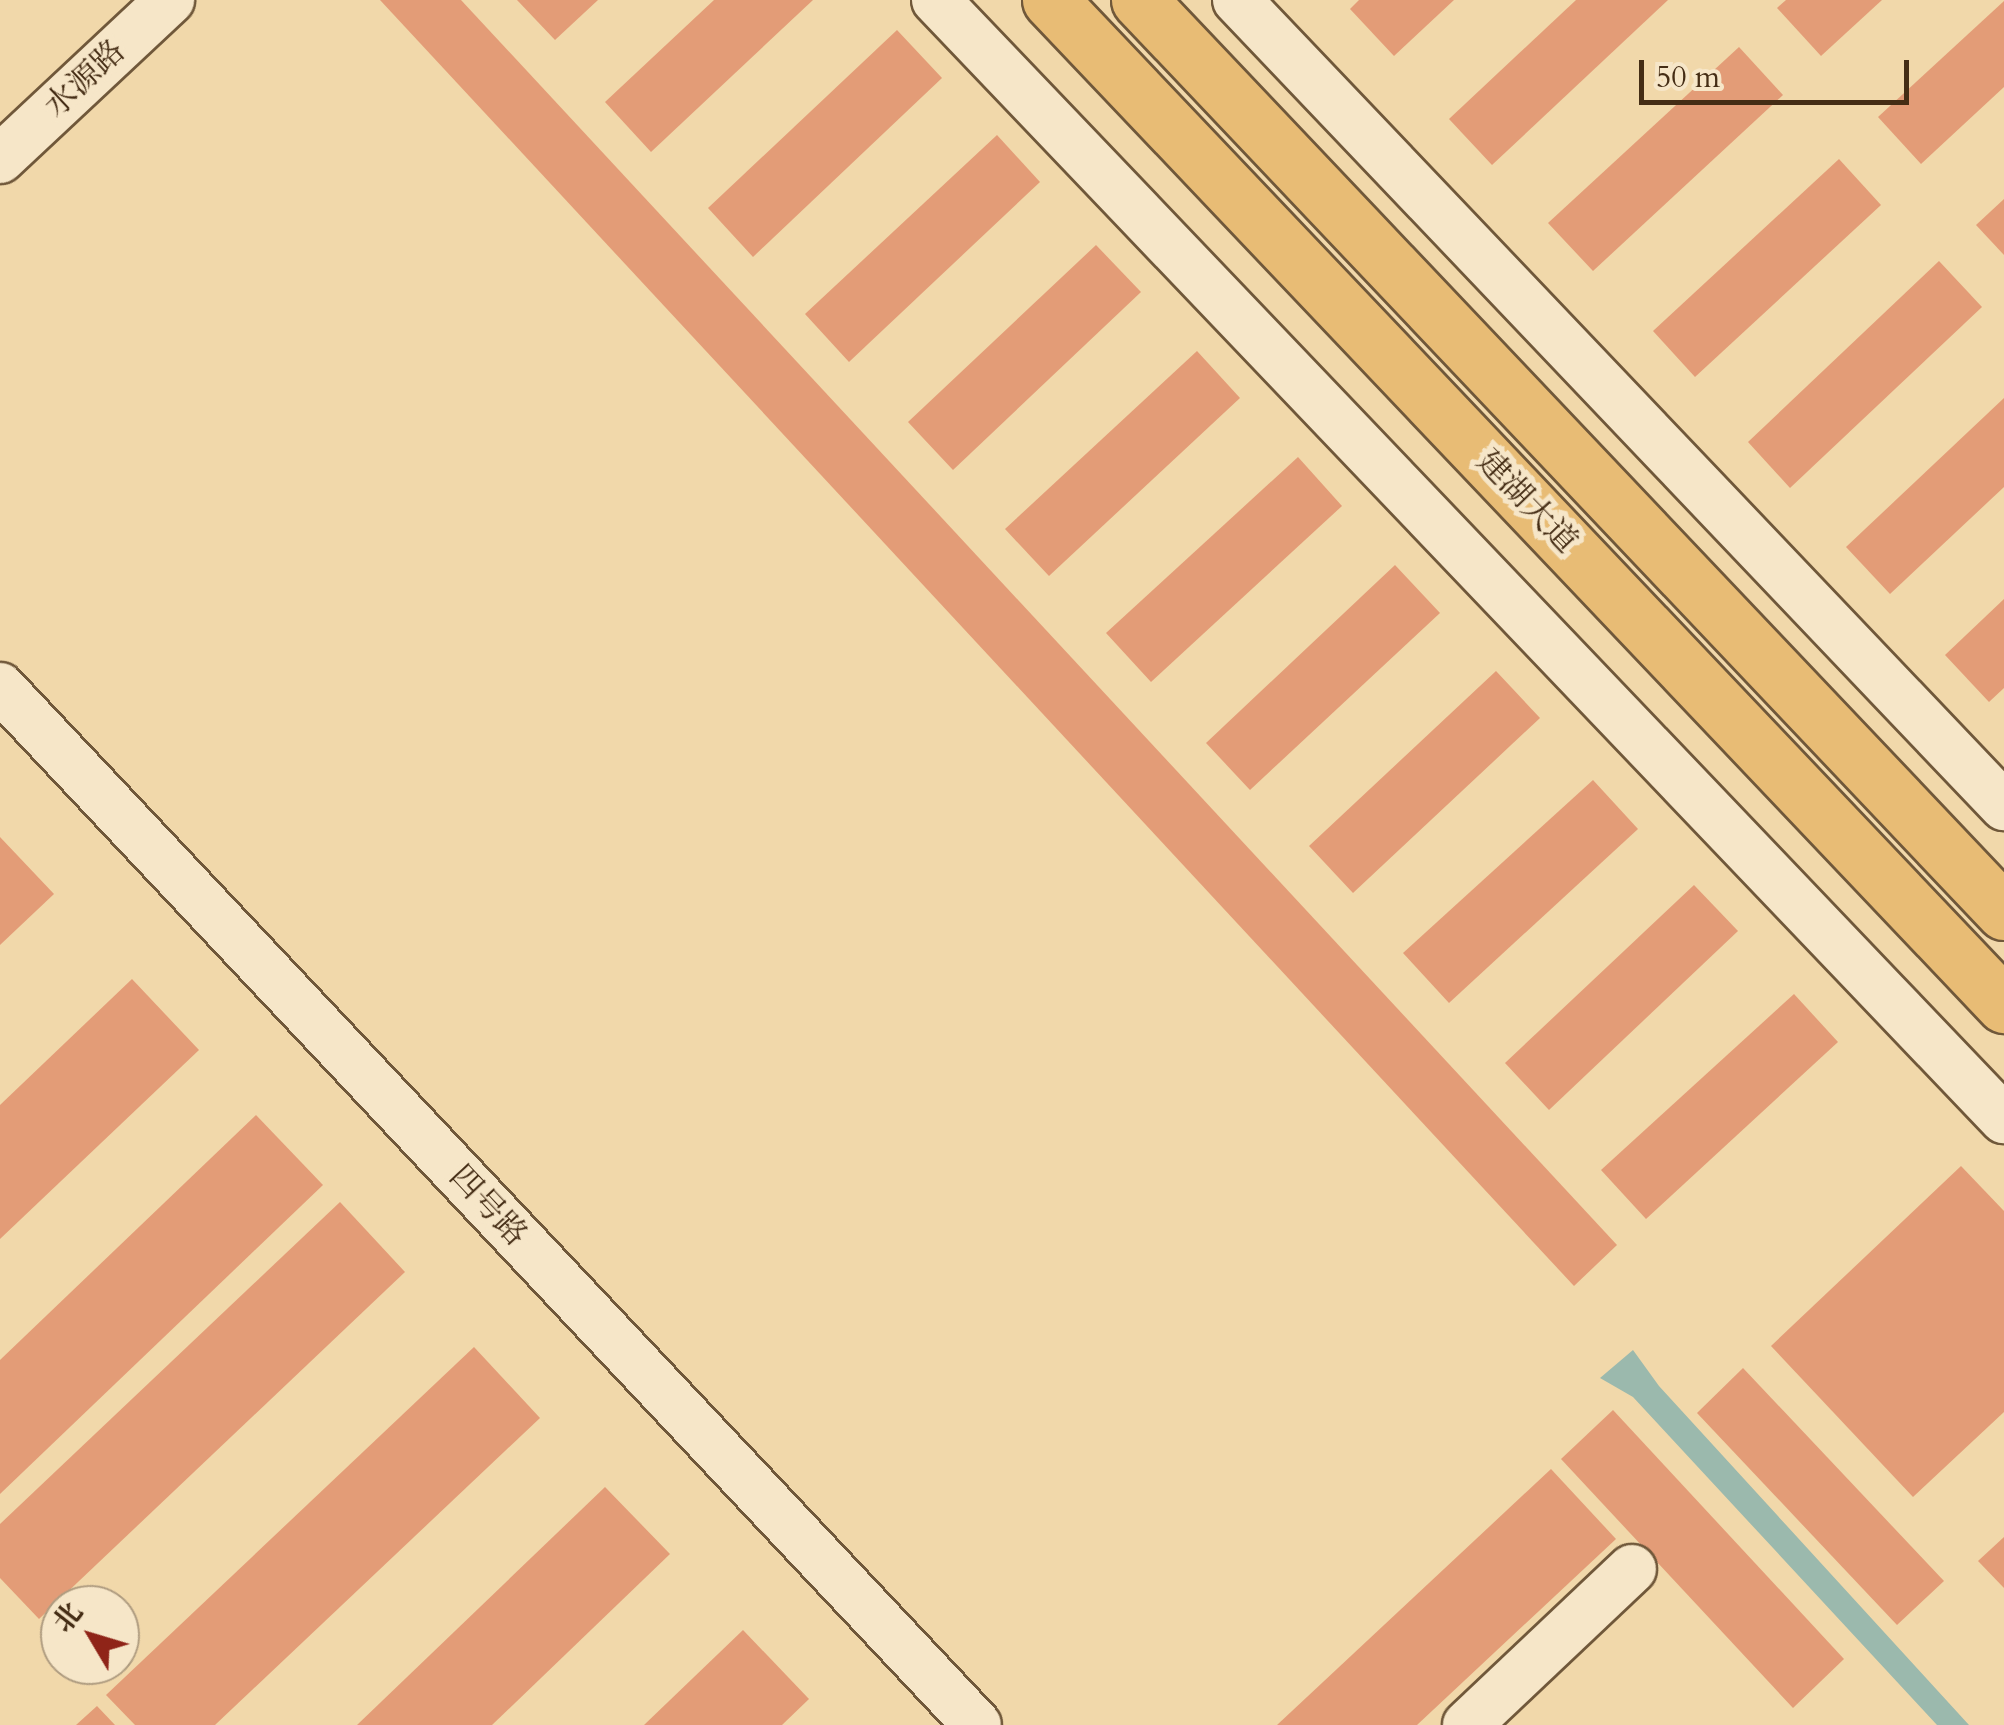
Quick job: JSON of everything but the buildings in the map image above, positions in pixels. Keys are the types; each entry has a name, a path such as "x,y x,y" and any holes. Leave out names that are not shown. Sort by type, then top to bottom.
{"main road":[{"name":"建湖大道","path":"1050,0 2004,1005"},
{"name":"建湖大道","path":"1140,0 2004,912"}],"street":[{"name":"水源路","path":"0,159 170,0"},
{"path":"936,0 2004,1119"},
{"path":"1237,0 2004,806"},
{"name":"四号路","path":"0,687 977,1725"},
{"path":"1467,1725 1632,1570"}],"shaded area":[{"path":"1633,1350 1659,1386 1969,1725 1937,1725 1633,1397 1600,1378"}]}
